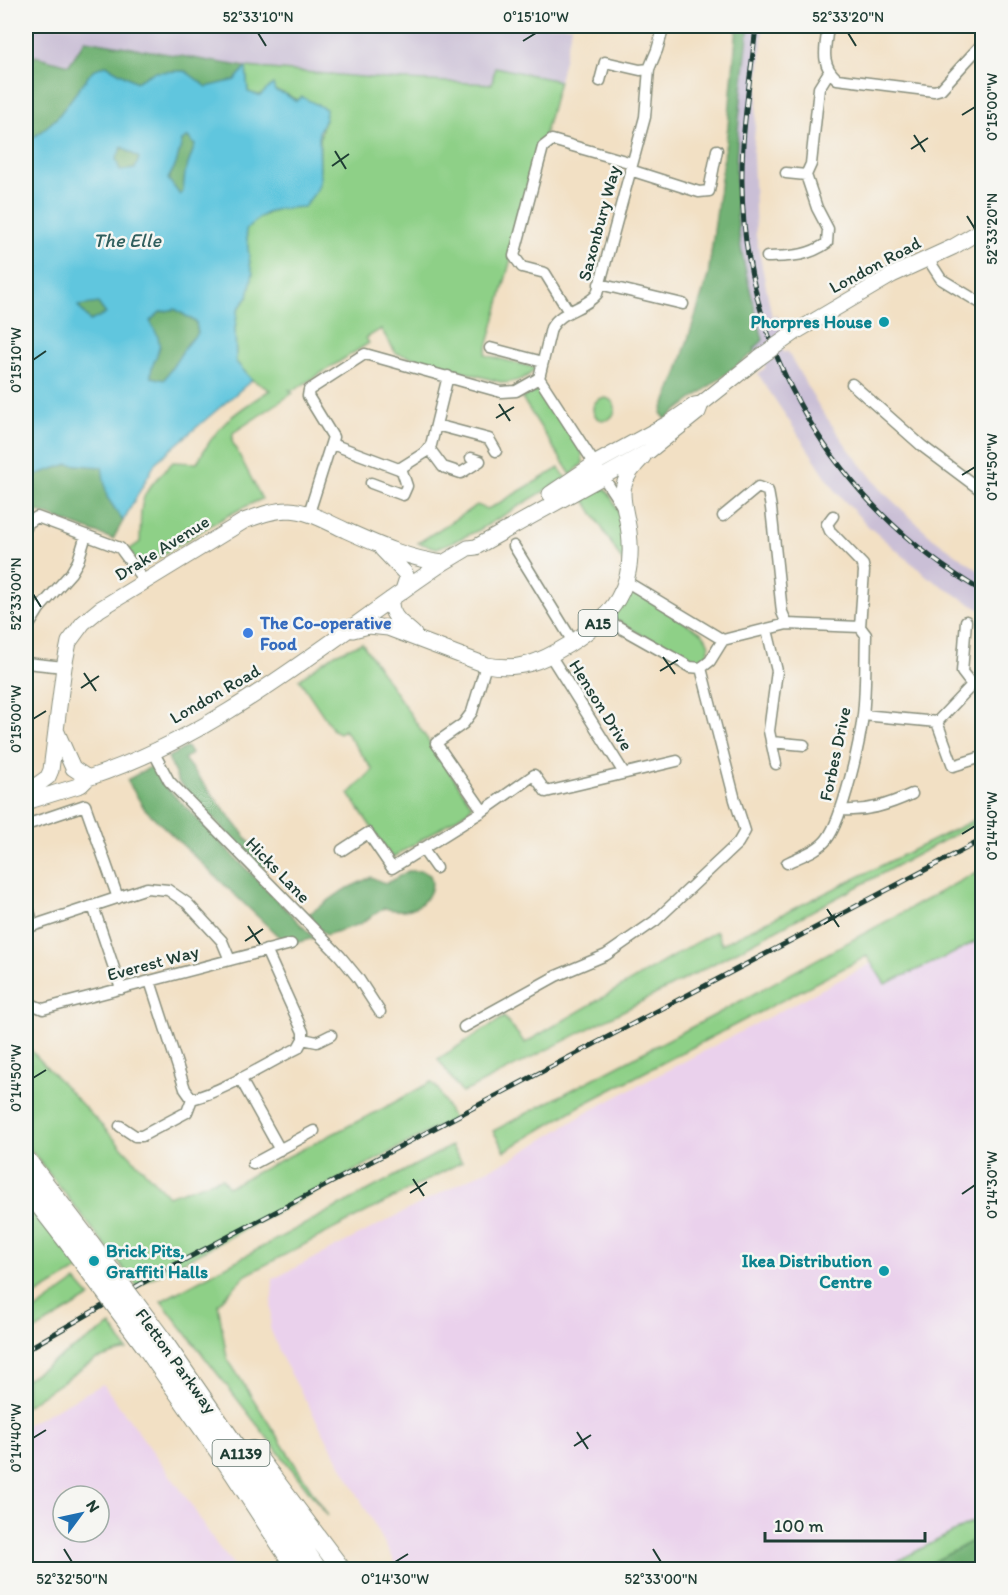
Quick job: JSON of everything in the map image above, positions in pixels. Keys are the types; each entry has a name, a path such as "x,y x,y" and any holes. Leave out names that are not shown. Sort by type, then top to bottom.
{"highway":[{"name":"Fletton Parkway","path":"26,1159 78,1241 153,1342 233,1472 297,1569"},
{"name":"Fletton Parkway","path":"26,1188 78,1241"},
{"name":"Fletton Parkway","path":"153,1342 182,1366 318,1569"},
{"name":"A1139","path":"182,1366 264,1465 342,1569"},
{"name":"A1139","path":"233,1472 286,1569"}],"main road":[{"name":"London Road","path":"26,802 81,785 88,778 153,751 255,696 397,594 468,548 473,540 564,486 650,451 681,427 698,411 701,404 797,331 892,275 982,230"},
{"name":"London Road","path":"599,470 694,405 701,404"},
{"path":"599,470 669,428 681,427"},
{"name":"A15","path":"337,639 369,626 388,628 486,665 508,667 536,663 573,642 603,618 619,598 627,582 629,533 622,506 623,486 632,468 650,451"},
{"name":"Drake Avenue","path":"26,793 48,777 69,642 83,623 100,609 244,521 268,512 288,510 309,513 377,544 419,559 442,563"},
{"path":"377,544 405,573 407,578 391,606 398,620 424,641"},
{"path":"56,729 73,768 88,778"}],"street":[{"name":"Saxonbury Way","path":"539,378 551,328 560,317 592,300 597,294 645,117 649,69 664,26"},
{"path":"828,26 825,59 829,72 837,79 934,91 941,89 982,44"},
{"path":"600,81 606,62 640,70 649,69"},
{"path":"767,257 807,254 827,243 828,229 817,208 806,175 811,164 819,88 829,72"},
{"path":"569,312 545,273 522,267 514,256 543,147 552,140 699,192 710,191 717,150"},
{"path":"786,173 806,175"},
{"path":"928,259 941,279 982,304"},
{"path":"599,284 683,304"},
{"path":"490,348 543,362"},
{"path":"309,513 333,437 308,396 309,390 365,354 501,392 516,391 539,378 622,506"},
{"path":"399,469 429,448 448,376"},
{"path":"852,384 922,446 982,491"},
{"path":"436,425 489,440 496,451"},
{"path":"332,444 399,469 402,471 407,486 403,495 370,483"},
{"path":"429,448 443,467 461,473 480,461 471,458"},
{"path":"723,516 758,487 768,491 782,612 787,624"},
{"name":"Forbes Drive","path":"787,863 818,848 827,840 847,790 863,715 866,635 860,627 864,571 863,565 830,531 827,524 833,516"},
{"path":"26,528 28,523 37,517 120,548 145,582"},
{"path":"26,630 39,609 71,573 78,561 86,536"},
{"path":"514,546 573,642"},
{"path":"627,582 723,640 787,624 860,627"},
{"path":"603,618 690,667 701,668 710,661 723,640"},
{"path":"937,722 977,682 962,672 966,621"},
{"path":"767,630 777,672 769,731 776,764"},
{"name":"Henson Drive","path":"550,655 624,773"},
{"path":"26,663 64,667"},
{"path":"342,850 368,833 392,868 483,811 436,743 463,724 472,712 486,665"},
{"path":"464,1028 556,976 616,948 655,921 738,843 745,831 701,668"},
{"path":"863,715 937,722"},
{"path":"937,722 953,766 982,757"},
{"path":"771,742 804,745"},
{"name":"Hicks Lane","path":"153,751 169,781 340,956 358,978 380,1012"},
{"name":"Henson Drive","path":"483,811 534,775 546,792 677,761"},
{"path":"840,810 873,809 912,794"},
{"path":"26,825 85,805 118,898"},
{"path":"422,848 436,868"},
{"path":"26,900 29,926 147,888 168,890 187,903 222,941 230,960"},
{"path":"93,906 121,989"},
{"name":"Everest Way","path":"26,997 31,1004 43,1009 291,944"},
{"path":"120,1126 128,1133 142,1136 187,1112 192,1099 240,1078 298,1048 303,1039 303,1032 266,950"},
{"path":"150,981 185,1089 192,1099"},
{"path":"303,1039 317,1042 331,1035"},
{"path":"240,1078 280,1150"},
{"path":"253,1164 314,1131"}],"shaded area":[{"path":"26,26 572,26 559,81 496,67 493,84 385,79 246,67 85,40 69,65 35,56 26,68"},
{"path":"737,26 763,26 753,154 756,236 772,317 777,315 782,331 776,336 784,353 787,351 820,408 883,492 932,537 982,573 982,611 928,577 869,527 837,493 758,374 766,367 756,351 666,419 661,413 677,374 708,276 728,126"},
{"path":"982,905 982,1527 902,1569 399,1569 282,1358 270,1328 273,1279 486,1170 510,1160 586,1113"},
{"path":"103,1384 184,1494 217,1545 237,1569 26,1569 26,1425"}],"green space":[{"path":"737,26 749,26 736,161 737,215 745,267 763,340 754,349 756,351 666,419 661,413 677,374 708,276 728,126"},
{"path":"85,40 246,67 235,80 207,87 185,71 154,72 136,82 106,65 93,70 57,118 26,144 26,68 35,56 69,65"},
{"path":"246,67 385,79 492,84 495,67 559,81 485,355 536,368 522,379 504,383 396,353 381,329 366,338 369,343 296,389 289,390 293,393 233,433 232,441 262,499 215,523 141,569 129,550 140,542 142,506 151,486 173,462 197,463 219,429 246,406 270,390 252,380 236,362 235,328 238,309 248,297 250,265 246,230 258,218 317,190 319,181 321,137 325,119 294,98 280,92 261,95 248,92"},
{"path":"188,137 195,145 185,173 183,192 180,195 168,180 176,164 182,141"},
{"path":"122,147 139,158 136,169 120,171 116,159"},
{"path":"98,303 106,314 90,321 77,305"},
{"path":"175,309 196,322 198,333 188,343 164,380 151,377 150,368 160,347 150,321 160,312"},
{"path":"540,389 582,452 583,463 571,475 522,398"},
{"path":"604,398 612,401 615,409 612,417 604,420 596,417 593,409 596,401"},
{"path":"68,464 103,467 107,497 123,521 113,539 26,507 26,478"},
{"path":"559,468 566,478 479,530 437,548 418,543 477,505 487,509 494,506"},
{"path":"599,483 607,491 619,514 623,530 625,566 580,492"},
{"path":"629,588 702,633 709,648 706,656 691,664 611,617"},
{"path":"362,643 472,805 468,811 392,858 349,794 373,770 344,730 339,733 333,730 299,679 335,654"},
{"path":"187,747 191,754 184,759 268,865 260,868 178,781 168,757"},
{"path":"152,766 166,787 314,938 291,944 278,936 144,808 127,780"},
{"path":"982,816 982,820 668,988 462,1093 438,1059 504,1017 525,1043 716,931 722,944"},
{"path":"982,869 982,938 885,984 867,956 580,1106 505,1151 493,1131 713,1016"},
{"path":"408,871 422,871 430,875 432,881 426,899 410,909 384,908 360,924 326,935 306,916 344,890 371,877 386,884"},
{"path":"26,1045 168,1196 222,1178 228,1187 431,1082 438,1089 453,1119 137,1286 26,1144"},
{"path":"451,1146 462,1162 246,1275 218,1304 227,1358 328,1516 161,1301"},
{"path":"26,1199 80,1269 26,1301"},
{"path":"76,1281 90,1297 26,1336 26,1317"},
{"path":"111,1325 127,1350 95,1360 26,1406 26,1379"},
{"path":"982,1517 982,1569 882,1569"},
{"path":"982,1536 982,1569 920,1569"}],"water":[{"name":"The Elle","path":"106,65 136,82 154,72 185,71 207,87 235,80 246,67 248,92 260,96 273,84 275,91 296,101 302,97 326,109 325,119 319,131 320,181 317,190 304,207 285,208 266,213 246,230 253,273 248,297 238,309 235,328 236,362 252,380 156,462 123,521 107,497 102,467 68,464 26,478 26,144 57,118 93,70","holes":["188,137 195,145 185,173 183,192 180,195 168,179 176,164 182,141","122,147 139,158 135,169 120,171 116,159","98,303 106,314 90,321 78,306","175,309 196,322 198,333 188,343 164,380 151,377 159,341 150,321 160,312"]}],"railway":[{"path":"756,26 742,156 746,239 758,301 778,360 806,416 841,467 882,514 929,556 982,591"},
{"path":"26,1350 165,1270 982,840"}],"place":[{"name":"Phorpres House","path":"884,322"},
{"name":"The Co-operative Food","path":"248,633"},
{"name":"Brick Pits, Graffiti Halls","path":"94,1261"},
{"name":"Ikea Distribution Centre","path":"884,1271"}]}
